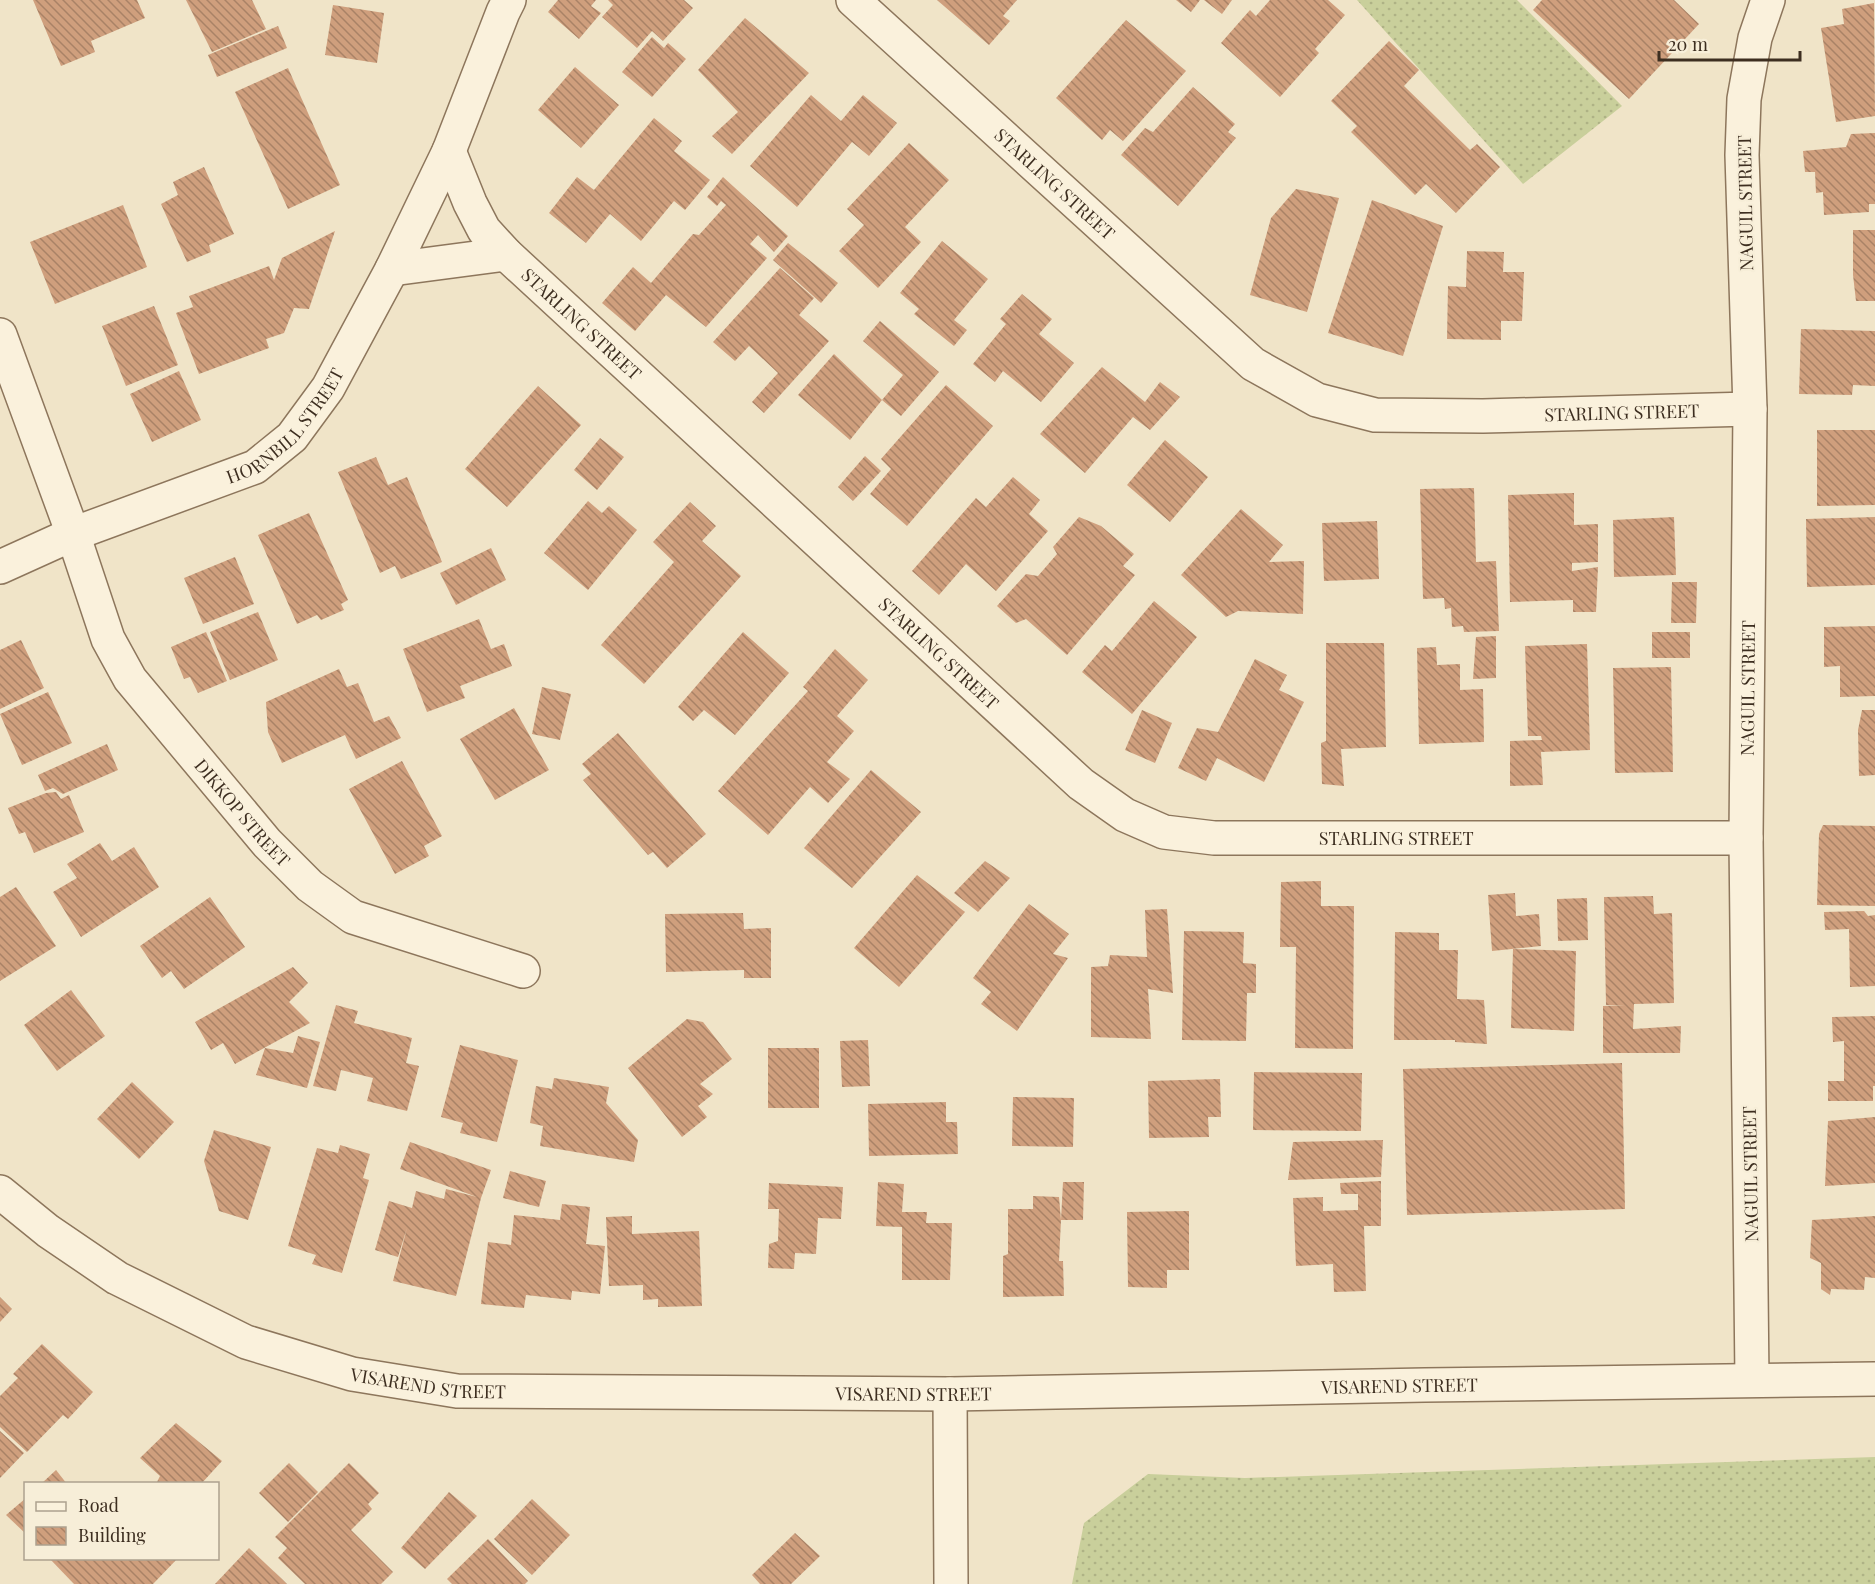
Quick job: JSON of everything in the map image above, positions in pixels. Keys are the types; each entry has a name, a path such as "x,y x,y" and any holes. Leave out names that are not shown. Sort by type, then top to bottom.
{"street":[{"path":"449,151 509,0"},
{"name":"STARLING STREET","path":"853,0 1254,364 1317,400 1375,416 1483,416 1750,409"},
{"name":"NAGUIL STREET","path":"1752,1380 1746,838 1750,409 1743,155 1744,99 1755,38 1768,0"},
{"name":"STARLING STREET","path":"449,151 470,203 484,230 506,254 1081,784 1125,815 1164,832 1214,838 1746,838"},
{"name":"HORNBILL STREET","path":"0,567 73,534 255,467 292,437 328,388 392,269 449,151"},
{"path":"392,269 506,254"},
{"name":"DIKKOP STREET","path":"0,335 73,534 108,639 130,679 267,843 310,886 353,917 523,971"},
{"name":"VISAREND STREET","path":"0,1192 48,1231 117,1278 246,1342 352,1374 457,1391 950,1394 1875,1379"},
{"path":"950,1394 951,1584"}],"green space":[{"path":"1357,0 1517,0 1622,106 1523,184"},
{"path":"1875,1457 1875,1584 1072,1584 1084,1523 1148,1474 1245,1478"}],"building":[{"path":"33,0 137,0 145,18 91,41 95,52 61,66"},
{"path":"186,0 252,0 266,29 212,52"},
{"path":"558,0 596,0 591,6 601,13 579,39 548,12"},
{"path":"608,0 684,0 693,8 663,41 652,31 637,48 602,17 613,5"},
{"path":"937,0 1017,0 1003,16 1010,21 989,45"},
{"path":"1176,0 1200,0 1191,12"},
{"path":"1204,0 1232,0 1222,14"},
{"path":"1270,0 1328,0 1345,15 1315,49 1319,53 1280,97 1221,43 1250,10 1256,16"},
{"path":"1542,0 1674,0 1699,24 1629,99 1533,10"},
{"path":"1874,3 1875,116 1836,122 1821,28 1844,24 1842,9"},
{"path":"333,5 384,13 377,63 325,55"},
{"path":"745,18 809,73 732,154 712,136 738,112 698,70"},
{"path":"1126,20 1186,71 1123,141 1110,130 1102,140 1056,98"},
{"path":"278,26 287,48 217,77 208,55"},
{"path":"652,37 664,48 668,43 686,59 652,97 622,72"},
{"path":"1389,41 1419,70 1404,86 1470,150 1477,144 1500,167 1456,213 1426,184 1415,195 1351,132 1357,126 1331,101"},
{"path":"575,67 619,105 581,148 538,110"},
{"path":"288,68 340,185 288,209 235,92"},
{"path":"1193,87 1235,124 1228,132 1236,138 1178,206 1121,155 1145,128 1153,132"},
{"path":"811,95 841,121 863,95 897,123 869,156 852,142 797,207 750,166"},
{"path":"654,118 682,141 674,151 710,180 685,210 674,201 641,241 610,214 586,243 549,213 577,177 594,190"},
{"path":"1875,133 1875,204 1869,204 1869,212 1824,215 1823,192 1816,193 1815,172 1805,172 1803,151 1846,147 1851,134"},
{"path":"909,143 949,180 905,227 921,242 878,288 839,251 864,225 847,209"},
{"path":"204,167 234,234 209,245 211,252 187,262 161,204 178,195 173,182"},
{"path":"723,177 788,236 774,252 758,235 750,244 767,258 706,327 666,295 635,331 602,303 633,267 651,283 693,234 699,235 726,205 721,201 717,206 707,197"},
{"path":"1296,189 1339,198 1307,312 1250,295 1271,218"},
{"path":"1372,200 1443,226 1403,356 1328,333"},
{"path":"123,205 147,267 55,304 30,242"},
{"path":"1853,230 1875,230 1875,301 1856,301 1853,275"},
{"path":"335,231 309,309 294,308 284,333 266,339 269,348 199,374 176,313 193,307 189,296 269,266 274,280 282,258"},
{"path":"942,241 988,279 954,320 967,330 954,346 914,314 919,309 900,293"},
{"path":"788,243 838,283 821,303 773,260"},
{"path":"1467,251 1504,252 1503,272 1524,272 1522,321 1501,321 1501,340 1447,339 1448,286 1466,287"},
{"path":"780,268 814,298 799,315 829,341 764,413 752,402 778,373 749,346 735,361 713,342"},
{"path":"1022,294 1052,319 1039,334 1074,363 1041,402 1003,371 995,382 973,364 1006,324 1000,319"},
{"path":"154,306 178,365 126,386 102,326"},
{"path":"880,321 939,372 901,416 882,400 903,375 863,341"},
{"path":"1801,329 1875,331 1875,386 1853,385 1852,395 1799,394"},
{"path":"834,354 882,400 850,440 798,395"},
{"path":"1102,367 1145,402 1160,382 1180,397 1150,430 1133,417 1085,473 1040,434"},
{"path":"179,371 201,420 152,442 130,394"},
{"path":"946,385 993,426 907,526 870,494 891,469 881,459"},
{"path":"538,386 581,425 507,507 465,469"},
{"path":"1817,430 1875,430 1875,505 1817,506"},
{"path":"600,438 624,457 597,490 574,470"},
{"path":"1165,440 1208,477 1170,522 1127,485"},
{"path":"865,456 881,471 853,501 838,487"},
{"path":"376,457 388,485 407,477 442,562 401,579 395,566 380,573 338,472"},
{"path":"1013,477 1040,500 1029,514 1048,531 996,591 966,564 939,595 912,571 976,498 986,507"},
{"path":"1474,488 1476,562 1496,561 1499,631 1464,632 1463,626 1452,627 1451,608 1445,609 1444,598 1423,599 1420,489"},
{"path":"1574,493 1574,525 1598,524 1598,562 1572,563 1572,571 1598,567 1596,612 1573,612 1573,600 1510,602 1508,495"},
{"path":"588,501 602,513 609,506 637,530 588,590 544,553"},
{"path":"690,502 716,526 702,541 741,576 644,684 601,645 674,562 653,542"},
{"path":"1241,509 1283,545 1269,562 1304,561 1303,614 1238,611 1226,617 1181,575"},
{"path":"309,513 348,600 341,604 344,610 321,620 317,615 297,624 258,535"},
{"path":"1079,517 1101,526 1134,554 1123,566 1135,575 1067,655 1026,619 1016,623 997,606 1026,574 1038,576 1057,554 1053,547"},
{"path":"1674,517 1676,575 1614,577 1613,520"},
{"path":"1875,517 1875,585 1807,587 1806,519"},
{"path":"1377,521 1379,579 1324,581 1322,523"},
{"path":"491,548 506,580 456,605 440,573"},
{"path":"235,557 254,604 203,624 184,578"},
{"path":"1672,582 1697,582 1696,623 1671,623"},
{"path":"1154,601 1197,637 1132,714 1082,672 1105,645 1112,651"},
{"path":"258,612 278,660 230,680 210,632"},
{"path":"479,619 491,649 504,644 512,666 460,686 465,698 427,712 403,649"},
{"path":"1875,626 1875,696 1840,697 1840,666 1824,667 1824,627"},
{"path":"206,632 227,681 198,693 190,677 184,679 171,647"},
{"path":"743,632 789,673 735,735 704,710 693,721 678,707"},
{"path":"1652,632 1690,632 1690,658 1652,658"},
{"path":"1496,636 1496,678 1473,679 1476,637"},
{"path":"21,640 44,688 0,709 0,650"},
{"path":"1326,643 1384,643 1386,747 1341,749 1344,786 1322,784 1321,743 1326,741"},
{"path":"1587,644 1590,750 1541,752 1543,785 1510,786 1510,741 1542,740 1541,736 1528,736 1525,646"},
{"path":"1436,647 1437,665 1460,664 1460,690 1483,689 1484,742 1419,744 1417,648"},
{"path":"835,649 868,680 837,716 854,731 827,762 850,779 828,803 810,787 768,835 718,791 808,691 803,687"},
{"path":"1255,659 1287,675 1279,690 1304,702 1264,782 1217,758 1206,781 1178,768 1197,728 1218,732"},
{"path":"1671,667 1673,772 1615,773 1613,668"},
{"path":"339,669 347,687 358,683 374,722 389,716 401,738 356,759 345,735 282,763 268,732 266,702"},
{"path":"542,687 571,694 560,740 532,734"},
{"path":"48,692 72,743 22,765 0,714"},
{"path":"514,708 549,770 495,800 460,739"},
{"path":"1142,710 1172,723 1155,763 1125,750"},
{"path":"1862,710 1875,710 1875,775 1859,776 1858,730"},
{"path":"618,733 706,834 667,868 653,852 648,855 583,780 591,774 582,764"},
{"path":"107,744 118,770 63,794 53,788 45,791 38,775"},
{"path":"402,761 442,836 424,846 429,856 395,874 349,789"},
{"path":"871,770 921,812 852,888 804,848"},
{"path":"56,792 61,799 69,795 84,832 34,853 25,832 19,834 8,808 46,793"},
{"path":"1823,825 1875,826 1875,906 1817,905 1819,834"},
{"path":"100,843 112,861 134,847 159,887 81,937 53,892 77,878 67,864"},
{"path":"985,861 1010,878 978,912 954,893"},
{"path":"917,875 965,912 899,987 854,948"},
{"path":"1321,881 1321,906 1354,906 1353,1049 1295,1048 1296,947 1280,947 1281,882"},
{"path":"16,887 56,946 0,981 0,897"},
{"path":"1515,893 1516,916 1539,914 1541,946 1492,951 1488,895"},
{"path":"1653,896 1654,914 1672,913 1674,1003 1634,1004 1633,1029 1681,1026 1680,1053 1603,1053 1603,1006 1625,1005 1606,1005 1604,897"},
{"path":"210,897 245,947 184,989 171,971 162,978 140,946"},
{"path":"1587,898 1588,940 1558,941 1557,899"},
{"path":"1029,904 1069,934 1053,954 1068,958 1017,1031 981,1004 991,992 973,978"},
{"path":"1167,909 1173,993 1148,989 1151,1039 1091,1037 1091,967 1108,966 1110,955 1147,957 1145,910"},
{"path":"1864,911 1868,916 1875,915 1875,986 1850,987 1849,929 1825,930 1824,912"},
{"path":"743,913 744,929 771,928 771,978 744,978 744,970 666,972 665,914"},
{"path":"1184,931 1244,932 1243,963 1256,964 1256,993 1247,993 1246,1041 1182,1040"},
{"path":"1395,932 1439,933 1439,950 1458,950 1457,999 1484,1000 1487,1044 1455,1042 1455,1040 1394,1040"},
{"path":"1513,949 1576,951 1574,1031 1511,1028"},
{"path":"293,967 308,983 289,1002 310,1023 235,1064 223,1043 211,1050 195,1022"},
{"path":"71,990 105,1036 57,1071 24,1025"},
{"path":"336,1005 358,1011 354,1023 412,1038 406,1063 419,1066 407,1111 367,1101 373,1078 341,1070 336,1091 313,1086"},
{"path":"1875,1016 1873,1101 1828,1101 1828,1081 1844,1081 1844,1041 1833,1042 1832,1017"},
{"path":"687,1019 703,1022 732,1059 700,1084 713,1094 698,1106 707,1117 682,1137 628,1068"},
{"path":"298,1036 320,1042 307,1088 256,1075 265,1048 293,1053"},
{"path":"868,1040 870,1086 842,1087 840,1041"},
{"path":"460,1045 518,1060 497,1142 460,1133 463,1123 441,1117"},
{"path":"768,1048 819,1048 819,1108 768,1108"},
{"path":"1622,1063 1625,1209 1407,1215 1403,1069"},
{"path":"1254,1072 1362,1073 1361,1131 1253,1130"},
{"path":"554,1078 609,1087 606,1103 638,1140 634,1162 540,1146 543,1126 530,1123 536,1086 552,1089"},
{"path":"1220,1079 1221,1117 1208,1117 1209,1137 1149,1138 1148,1081"},
{"path":"132,1082 174,1122 139,1159 97,1119"},
{"path":"1013,1097 1074,1098 1073,1147 1012,1146"},
{"path":"946,1102 946,1122 957,1122 958,1154 869,1156 868,1104"},
{"path":"1875,1117 1875,1183 1825,1186 1828,1121"},
{"path":"214,1130 271,1147 248,1220 219,1211 204,1161"},
{"path":"1383,1140 1381,1177 1288,1180 1293,1142"},
{"path":"410,1142 491,1170 481,1198 456,1296 393,1281 407,1228 398,1257 375,1250 389,1201 412,1208 416,1191 444,1199 446,1189 477,1197 400,1169"},
{"path":"340,1145 370,1154 363,1178 369,1180 342,1273 312,1264 316,1255 288,1246 317,1148 338,1153"},
{"path":"510,1171 546,1181 539,1207 503,1198"},
{"path":"1381,1181 1381,1226 1364,1226 1366,1291 1334,1292 1333,1264 1296,1266 1293,1198 1323,1197 1323,1211 1358,1210 1358,1194 1341,1194 1340,1183"},
{"path":"878,1182 904,1184 902,1212 927,1212 926,1223 952,1223 950,1280 902,1280 902,1227 876,1226"},
{"path":"1063,1182 1084,1182 1083,1220 1061,1220"},
{"path":"769,1183 843,1187 841,1219 818,1218 816,1254 795,1253 794,1269 768,1268 769,1244 778,1241 779,1209 768,1209"},
{"path":"1033,1196 1059,1197 1061,1220 1059,1261 1063,1261 1064,1296 1003,1297 1003,1256 1008,1254 1008,1209 1033,1209"},
{"path":"562,1204 590,1207 586,1244 605,1246 600,1294 572,1291 571,1300 526,1295 524,1308 481,1304 488,1242 511,1245 514,1215 560,1220"},
{"path":"1189,1211 1189,1270 1167,1270 1167,1288 1128,1287 1127,1212"},
{"path":"632,1216 632,1234 699,1231 702,1306 658,1307 658,1299 643,1300 643,1285 609,1286 606,1217"},
{"path":"1875,1216 1875,1278 1865,1277 1864,1290 1831,1289 1830,1295 1821,1289 1821,1263 1810,1258 1812,1220"},
{"path":"0,1297 12,1309 0,1322"},
{"path":"42,1344 93,1392 68,1419 63,1415 27,1452 0,1427 0,1396 18,1378 13,1374"},
{"path":"176,1423 222,1461 203,1482 157,1482 160,1476 140,1458"},
{"path":"0,1431 24,1453 0,1478"},
{"path":"289,1463 318,1492 288,1522 259,1493"},
{"path":"349,1463 379,1493 368,1504 372,1509 351,1530 393,1572 381,1584 305,1584 278,1558 287,1548 275,1537"},
{"path":"56,1470 65,1482 43,1482"},
{"path":"449,1492 477,1516 425,1569 401,1548"},
{"path":"532,1499 570,1535 532,1575 494,1539"},
{"path":"24,1500 24,1532 6,1515"},
{"path":"795,1533 820,1556 791,1584 760,1584 752,1575"},
{"path":"488,1539 528,1581 525,1584 452,1584 447,1579"},
{"path":"249,1548 282,1579 287,1584 215,1584"},
{"path":"51,1560 176,1560 153,1584 74,1584"}]}
